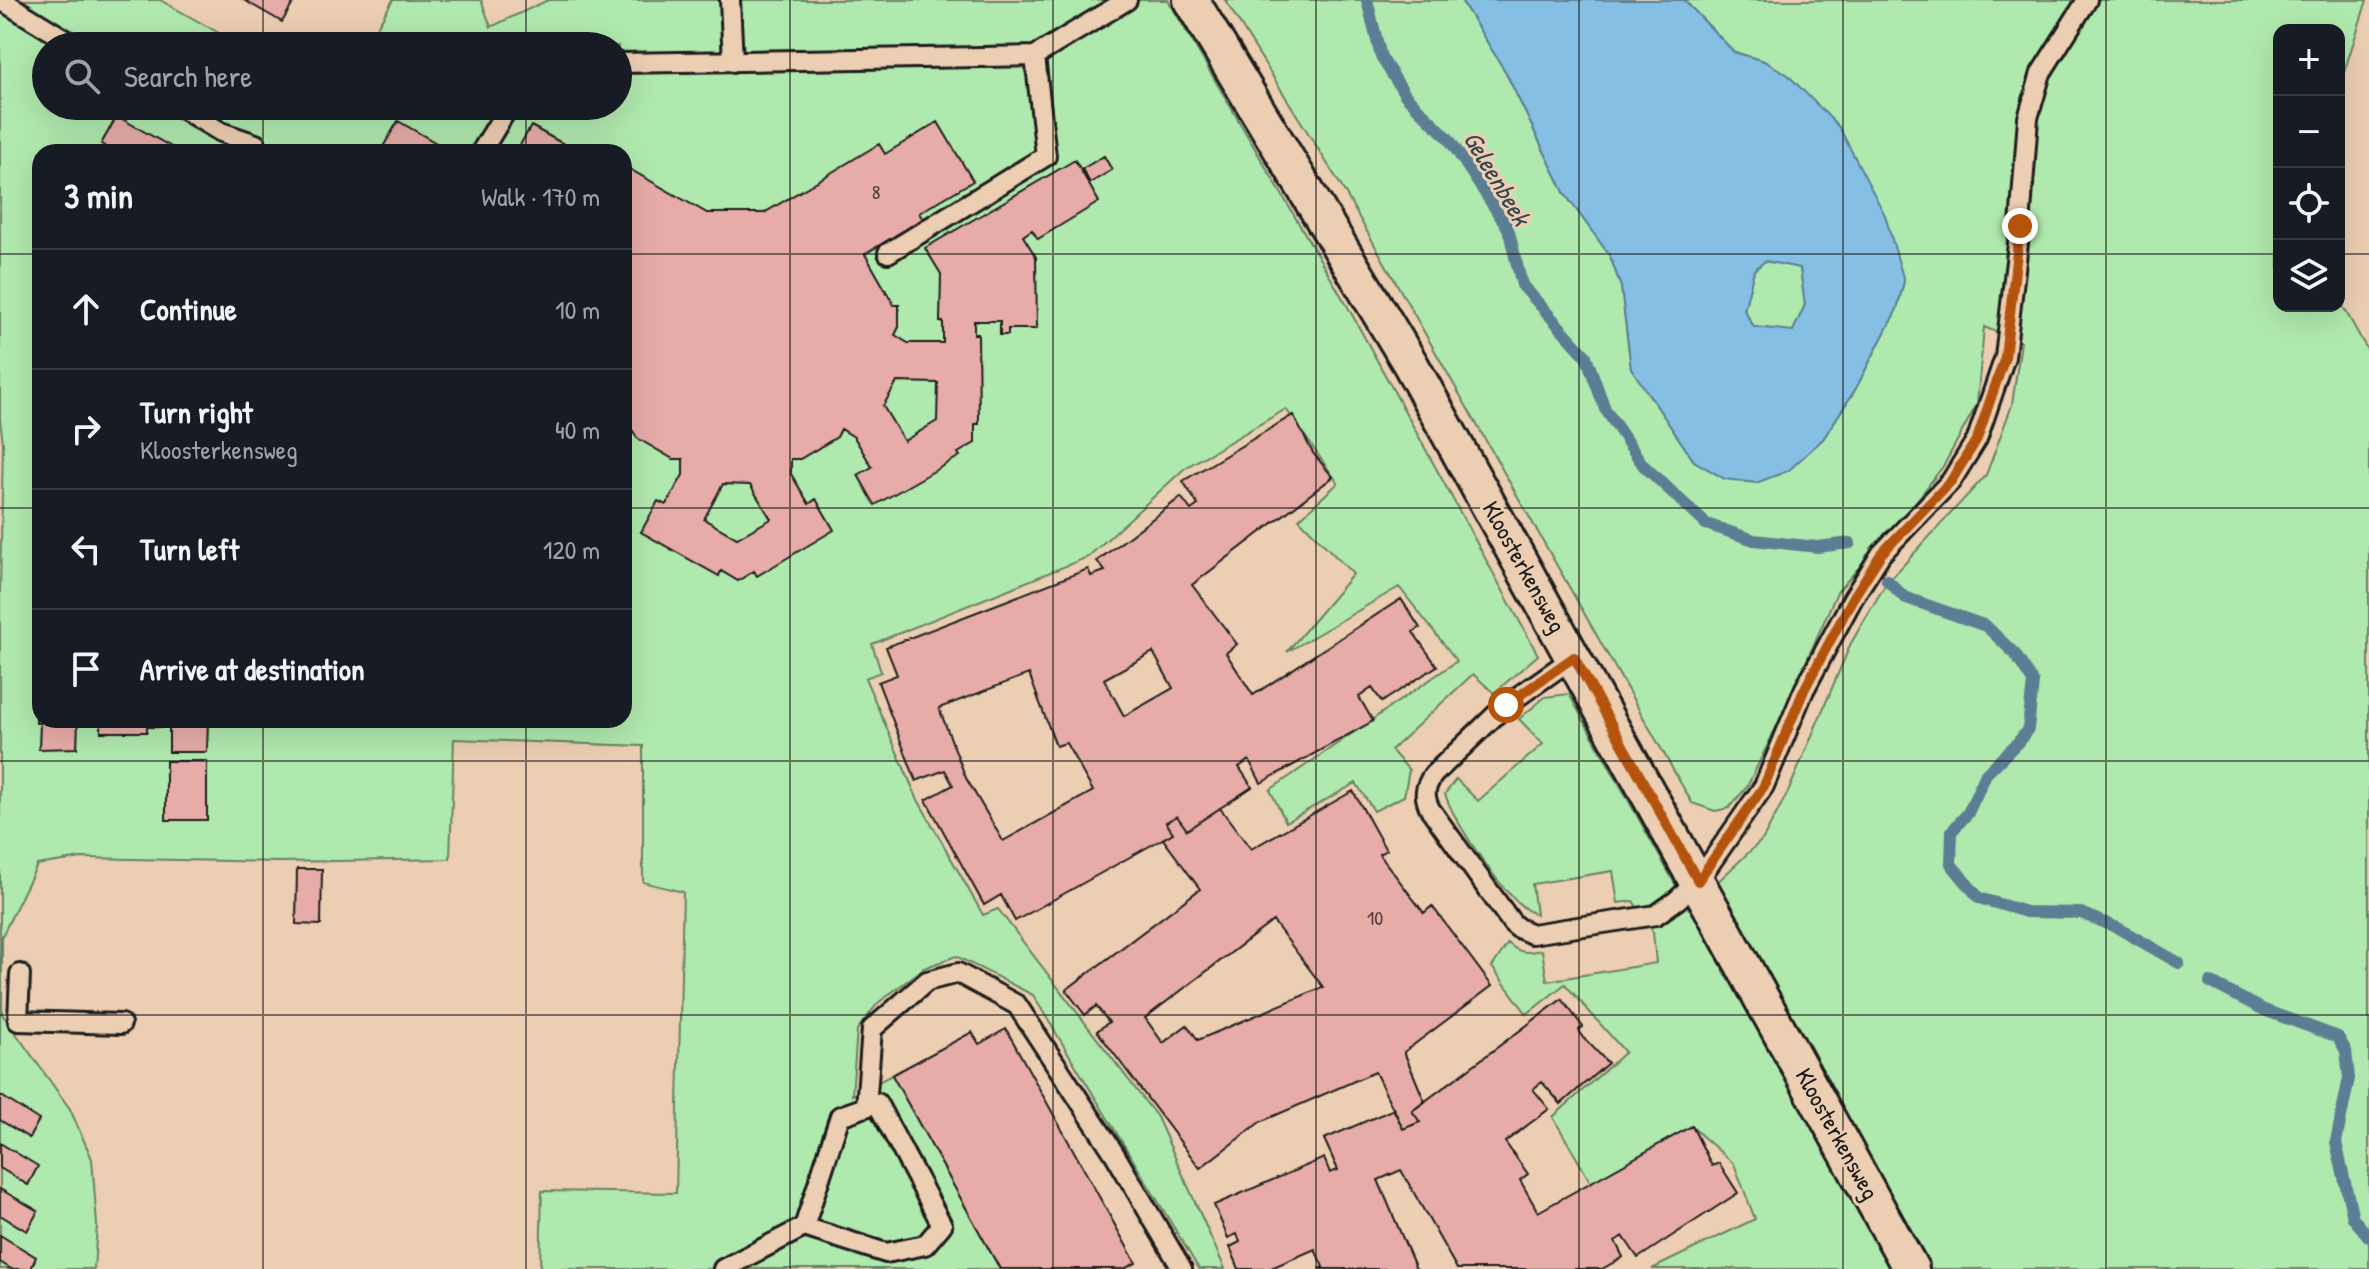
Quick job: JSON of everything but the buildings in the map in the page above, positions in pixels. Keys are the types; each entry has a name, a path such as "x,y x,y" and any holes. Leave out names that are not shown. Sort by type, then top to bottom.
{"street":[{"name":"Kloosterkensweg","path":"1191,0 1411,365 1911,1269"}],"lane":[{"path":"1,0 53,32"},
{"path":"730,0 733,62"},
{"path":"632,63 1035,56 1127,0"},
{"path":"1574,657 1506,705 1433,775 1427,783 1425,794 1430,809 1512,923 1532,934 1656,915 1698,881 1764,786 1804,690 1853,598 1881,554 1951,481 1977,439 2005,357 2028,118 2041,73 2087,0"},
{"path":"888,253 1046,156 1035,56"},
{"path":"201,120 221,132 256,144"},
{"path":"486,144 500,120"},
{"path":"866,1107 872,1029 927,981 958,973 1017,1005 1114,1153 1182,1269"},
{"path":"20,974 18,1021 121,1024"},
{"path":"723,1269 804,1227 840,1116 877,1103 942,1225 925,1245 886,1253 804,1227"}],"green space":[{"path":"0,0 160,0 217,32 32,32 32,120 632,120 632,32 374,32 393,0 481,0 491,27 548,0 1168,0 1349,309 1538,655 1494,693 1473,674 1391,750 1409,770 1404,796 1374,811 1356,783 1286,822 1270,790 1457,661 1399,587 1287,652 1353,574 1299,519 1338,483 1286,409 1185,468 1088,557 872,644 881,672 865,678 917,798 983,915 998,909 1157,1117 1225,1269 1199,1269 1033,995 956,956 924,968 878,1003 857,1030 852,1095 892,1075 1000,1269 540,1269 542,1191 676,1193 683,892 643,882 643,746 454,739 450,859 279,862 82,858 37,865 2,936 2,1014 70,1109 92,1159 97,1225 94,1269 0,1269 0,592 3,443 0,420"},
{"path":"1225,0 1461,0 1505,71 1565,194 1610,256 1621,287 1631,368 1694,461 1725,479 1823,439 1855,390 1897,309 1904,281 1764,61 1734,52 1684,0 2367,0 2345,69 2345,24 2273,24 2273,312 2345,310 2369,353 2369,1269 1652,1269 1755,1219 1734,1164 1692,1127 1591,1183 1553,1117 1625,1052 1565,984 1527,1014 1492,967 1508,943 1524,952 1542,950 1547,981 1656,963 1653,932 1633,901 1618,903 1613,871 1532,884 1536,914 1525,909 1484,862 1445,794 1456,779 1478,801 1543,744 1519,719 1545,697 1569,694 1689,909 1763,839 1789,790 1851,643 1885,585 1986,475 2012,405 2021,342 1984,327 1977,404 1944,465 1904,517 1837,592 1747,787 1729,808 1715,811 1692,803 1340,184"},
{"path":"1765,261 1800,268 1805,305 1793,332 1754,327 1744,310 1754,270"}],"water":[{"path":"1461,0 1684,0 1734,52 1764,61 1787,74 1839,127 1885,215 1904,281 1897,309 1855,390 1823,439 1788,471 1756,483 1725,479 1694,461 1631,368 1621,287 1610,256 1565,194 1505,71","holes":["1765,261 1800,268 1805,305 1793,331 1754,327 1744,310 1754,270"]}],"waterway":[{"name":"Geleenbeek","path":"1367,0 1381,57 1406,96 1449,139 1508,228 1522,285 1586,356 1605,409 1643,465 1706,524 1754,540 1817,547 1850,543"},
{"name":"Geleenbeek","path":"1887,580 1904,597 1986,626 2015,654 2033,682 2028,729 1986,774 1968,813 1952,831 1951,864 1979,898 2026,912 2081,913 2118,928 2179,963"},
{"name":"Geleenbeek","path":"2210,982 2264,1010 2338,1037 2346,1051 2349,1078 2336,1142 2353,1218 2369,1237"}],"route":[{"path":"1506,705 1574,657 1698,881 1764,786 1804,690 1853,598 1881,554 1951,481 1977,439 2005,357 2020,226"}]}
